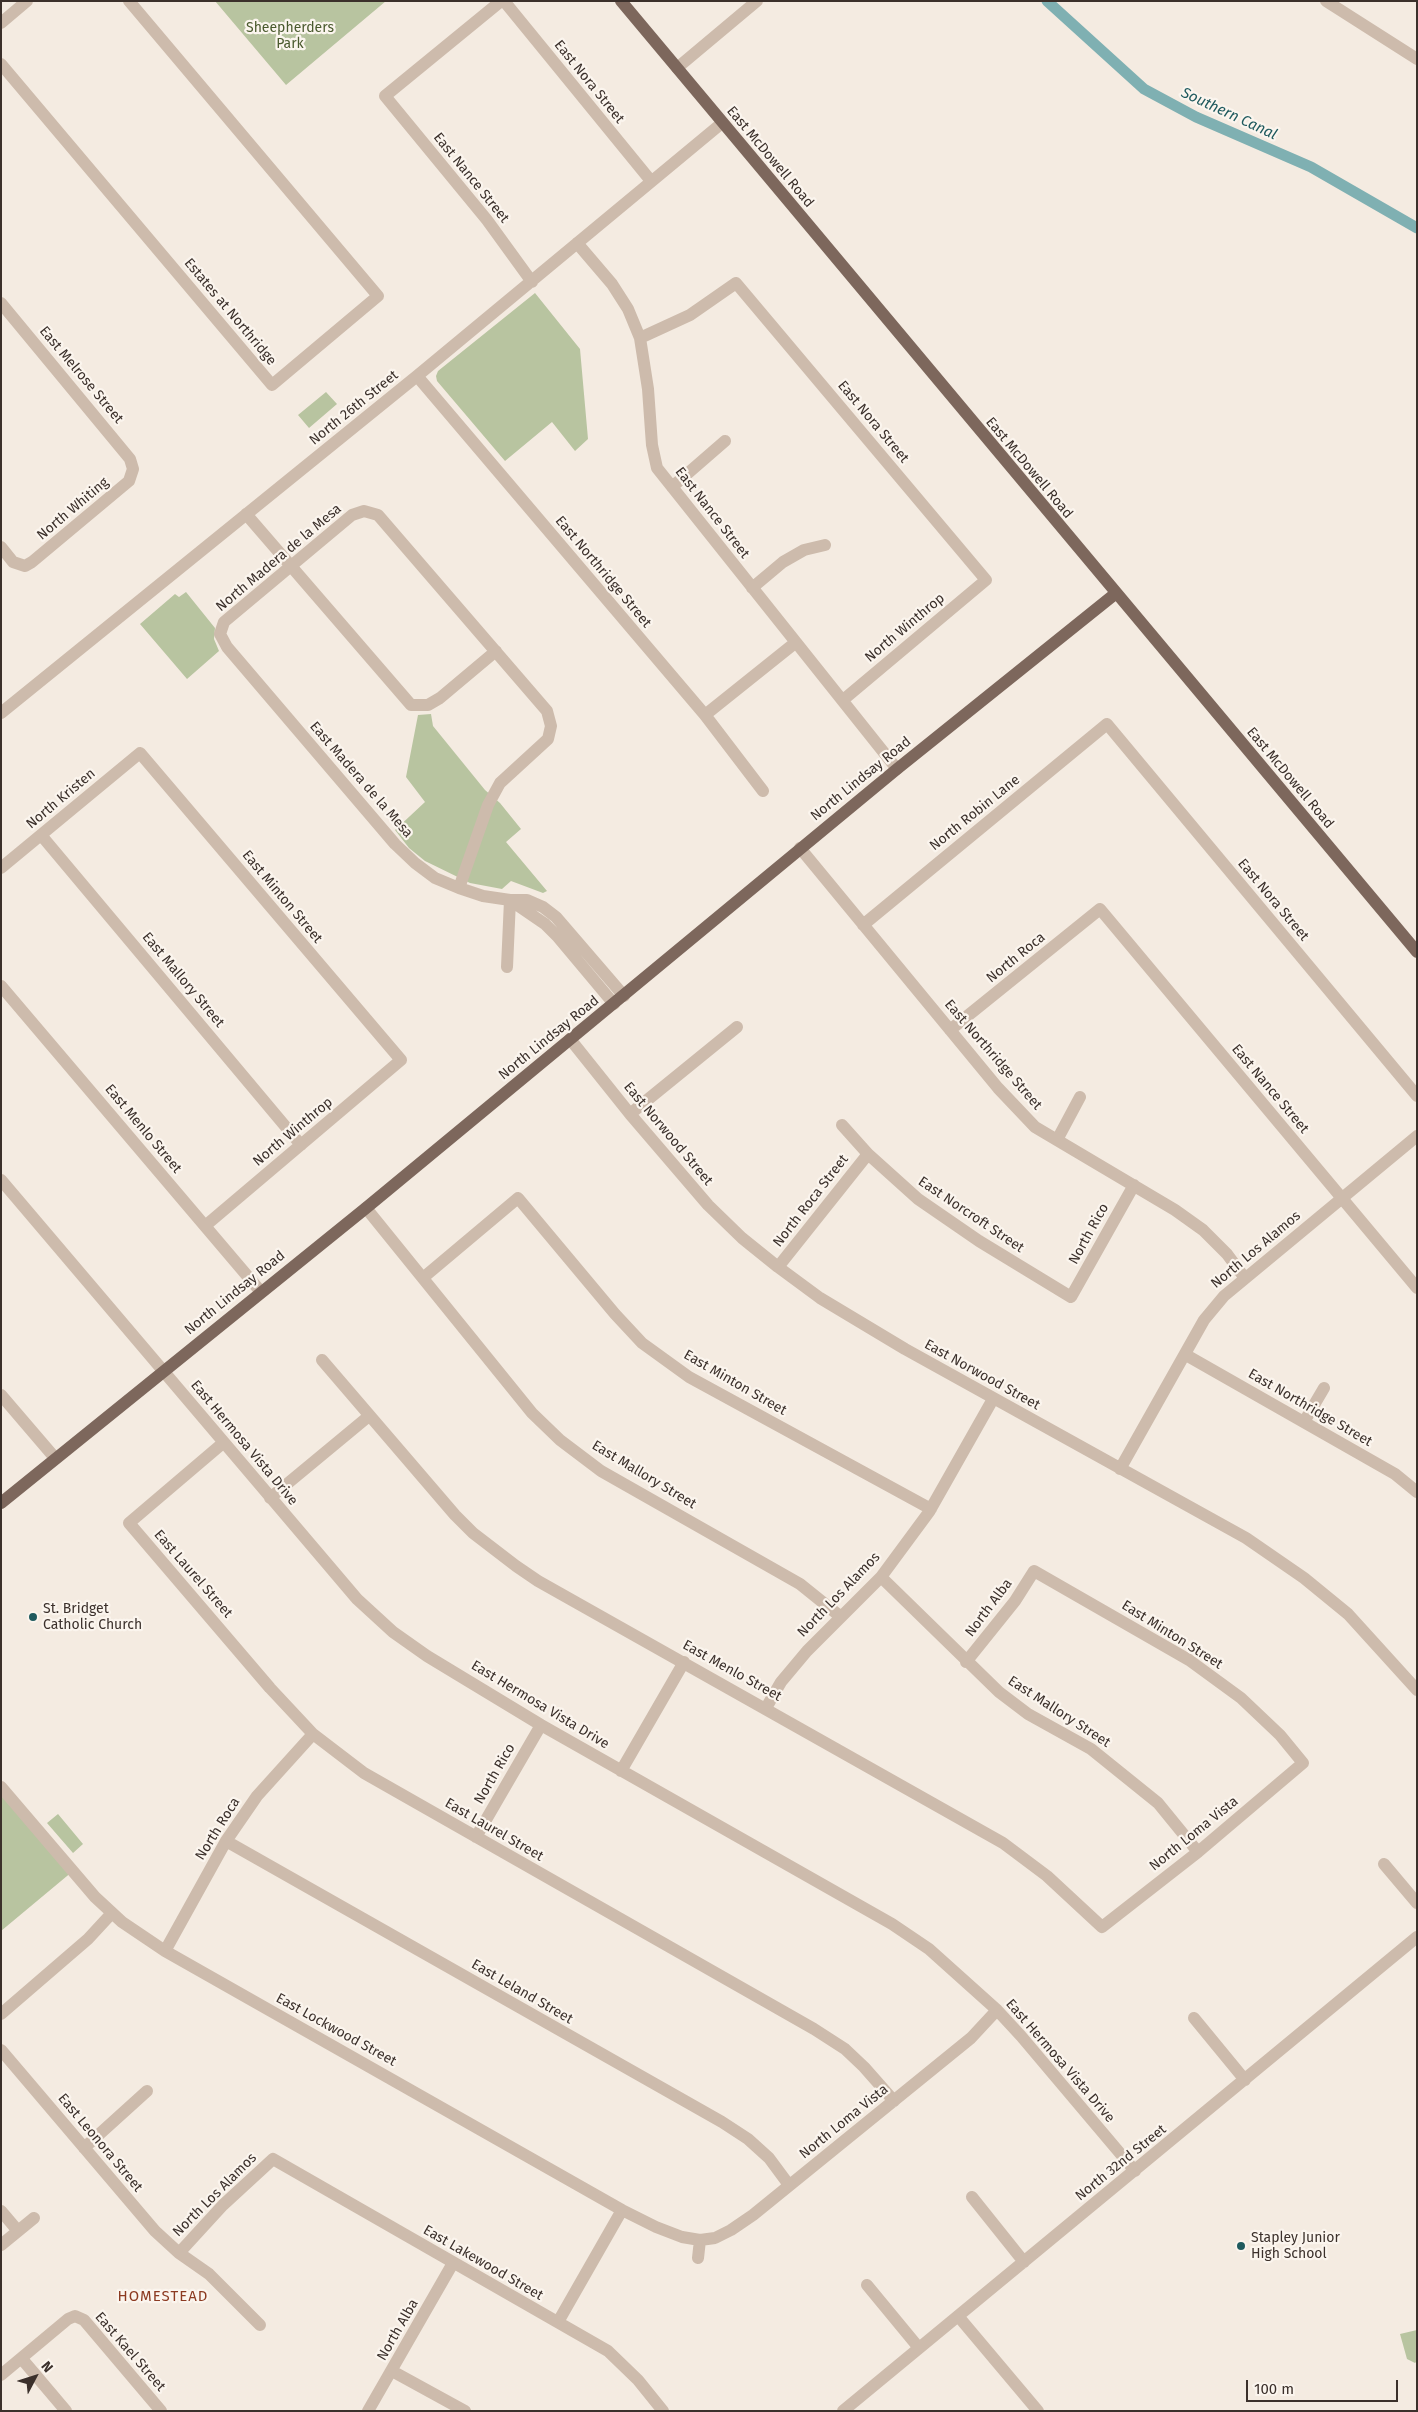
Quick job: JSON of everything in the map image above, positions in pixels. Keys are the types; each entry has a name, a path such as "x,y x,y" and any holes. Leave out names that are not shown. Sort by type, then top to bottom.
{"main road":[{"name":"East McDowell Road","path":"621,1 1115,594 1417,952"},
{"name":"North Lindsay Road","path":"1,1503 366,1208 800,848 1115,594"}],"street":[{"name":"Estates at Northridge","path":"1,64 272,386 378,296 130,1"},
{"name":"East Nance Street","path":"502,1 385,96 487,220 532,282"},
{"name":"East Nora Street","path":"502,1 651,182"},
{"path":"1326,1 1417,59"},
{"path":"1,23 25,2"},
{"path":"677,68 748,4"},
{"name":"North 26th Street","path":"3,709 417,376 722,123"},
{"name":"East Nance Street","path":"577,243 612,284 628,309 640,338 647,380 652,445 657,468 897,770"},
{"name":"East Nora Street","path":"640,338 690,316 736,283 986,580"},
{"name":"East Melrose Street","path":"1,303 130,459 133,469"},
{"name":"East Northridge Street","path":"417,376 705,715 763,791"},
{"path":"672,487 725,441"},
{"name":"North Whiting","path":"1,548 13,562 25,566 32,562 129,481 133,469"},
{"name":"North Madera de la Mesa","path":"220,634 224,622 352,514 364,511 378,515 496,651"},
{"path":"246,514 411,705 428,705 440,698 496,651 547,711 551,726 548,739 500,783 488,805 458,888"},
{"path":"752,588 783,562 804,550 825,545"},
{"name":"North Winthrop","path":"843,700 986,580"},
{"name":"East Madera de la Mesa","path":"220,634 227,647 395,844 415,863 434,878 458,888 483,896 510,900 540,921 557,936 619,1000"},
{"path":"705,715 795,643"},
{"name":"East Nora Street","path":"1107,724 1417,1096"},
{"name":"North Robin Lane","path":"863,925 1107,724"},
{"name":"North Kristen","path":"1,868 140,753"},
{"name":"East Minton Street","path":"140,753 401,1060"},
{"name":"East Mallory Street","path":"41,835 301,1144"},
{"name":"East Northridge Street","path":"800,848 950,1030 1015,1107 1035,1127 1101,1164 1203,1230 1227,1254 1244,1277"},
{"path":"506,967 510,900"},
{"name":"East Nance Street","path":"1100,909 1417,1288"},
{"name":"North Roca","path":"950,1030 1100,909"},
{"name":"East Menlo Street","path":"1,986 261,1292"},
{"path":"630,1114 737,1027"},
{"name":"East Norwood Street","path":"570,1039 630,1114 708,1205 742,1238 778,1267 820,1298 993,1399 1246,1538 1304,1578 1348,1614 1414,1682"},
{"name":"North Winthrop","path":"205,1226 401,1060"},
{"path":"1057,1140 1080,1097"},
{"name":"East Norcroft Street","path":"842,1125 868,1154 918,1199 979,1241 1071,1297"},
{"name":"North Los Alamos","path":"1120,1469 1186,1355 1204,1320 1224,1296 1244,1277 1417,1136"},
{"name":"North Roca Street","path":"778,1267 868,1154"},
{"name":"East Hermosa Vista Drive","path":"1,1180 357,1599 393,1632 428,1656 540,1725 892,1924 929,1949 997,2010 1135,2171"},
{"name":"North Rico","path":"1071,1297 1134,1185"},
{"name":"East Minton Street","path":"424,1276 518,1198 615,1314 642,1343 689,1376 931,1509"},
{"name":"East Mallory Street","path":"366,1208 424,1276 532,1413 560,1440 602,1471 800,1584 841,1617"},
{"name":"East Northridge Street","path":"1186,1355 1395,1474 1417,1492"},
{"name":"East Menlo Street","path":"322,1360 455,1515 493,1549 538,1581 1004,1843 1047,1876 1102,1927"},
{"path":"1304,1422 1324,1388"},
{"path":"1,1395 55,1458"},
{"name":"North Los Alamos","path":"766,1708 781,1682 807,1651 881,1577 931,1509 993,1399"},
{"path":"270,1498 369,1416"},
{"name":"East Laurel Street","path":"224,1443 129,1523 270,1688 314,1734 364,1773 814,2029 845,2049 894,2101"},
{"name":"East Minton Street","path":"1034,1571 1189,1660 1241,1698 1280,1734 1303,1763"},
{"name":"North Alba","path":"966,1662 1015,1601 1034,1571"},
{"name":"East Mallory Street","path":"881,1577 966,1662 999,1692 1028,1714 1091,1749 1158,1803 1198,1852"},
{"path":"621,1770 684,1662"},
{"name":"North Rico","path":"476,1837 540,1725"},
{"name":"North Roca","path":"165,1951 226,1841 257,1796 314,1734"},
{"name":"North Loma Vista","path":"1102,1927 1198,1852 1303,1763"},
{"name":"East Lockwood Street","path":"1,1787 95,1897 122,1922 165,1951 622,2210 656,2227 682,2237 700,2240"},
{"name":"East Leland Street","path":"226,1841 722,2122 748,2139 769,2158 789,2185"},
{"path":"1384,1864 1417,1903"},
{"path":"1,2014 88,1939 112,1913"},
{"name":"North 32nd Street","path":"843,2411 1417,1937"},
{"name":"North Loma Vista","path":"700,2240 715,2238 731,2230 971,2038 997,2010"},
{"path":"1194,2018 1245,2080"},
{"name":"East Leonora Street","path":"1,2050 155,2231 179,2253 209,2274 260,2325"},
{"path":"84,2148 147,2091"},
{"name":"North Los Alamos","path":"179,2253 223,2205 272,2159"},
{"name":"East Lakewood Street","path":"272,2159 608,2351 638,2380 663,2411"},
{"path":"972,2197 1024,2262"},
{"path":"558,2322 622,2210"},
{"path":"1,2211 18,2231"},
{"path":"1,2245 34,2218"},
{"path":"698,2258 700,2240"},
{"name":"North Alba","path":"368,2411 453,2263"},
{"path":"867,2286 919,2348"},
{"name":"East Kael Street","path":"22,2359 68,2319 75,2316 84,2320 160,2411"},
{"path":"958,2316 1038,2411"},
{"path":"1,2375 22,2359 66,2411"},
{"path":"392,2371 465,2411"}],"green space":[{"name":"Sheepherders Park","path":"215,1 386,1 286,85"},
{"path":"535,293 580,349 588,439 575,451 552,422 505,461 437,381 436,376 438,371"},
{"path":"326,392 337,404 309,428 298,415"},
{"path":"186,592 215,628 214,639 219,651 187,679 140,624 175,594 179,597"},
{"path":"431,714 433,726 485,790 500,803 521,829 506,842 547,891 543,893 511,881 502,889 470,883 425,861 409,848 395,830 425,802 406,777 418,715"},
{"path":"1,1787 73,1871 1,1931"},
{"path":"58,1814 83,1844 73,1853 47,1823"},
{"path":"1417,2330 1417,2361 1415,2363 1407,2359 1400,2334"}],"waterway":[{"name":"Southern Canal","path":"1047,1 1144,89 1196,117 1311,167 1417,228"}],"place":[{"name":"St. Bridget Catholic Church","path":"33,1617"},
{"name":"Stapley Junior High School","path":"1241,2246"}],"district":[{"name":"HOMESTEAD","path":"163,2297"}]}
